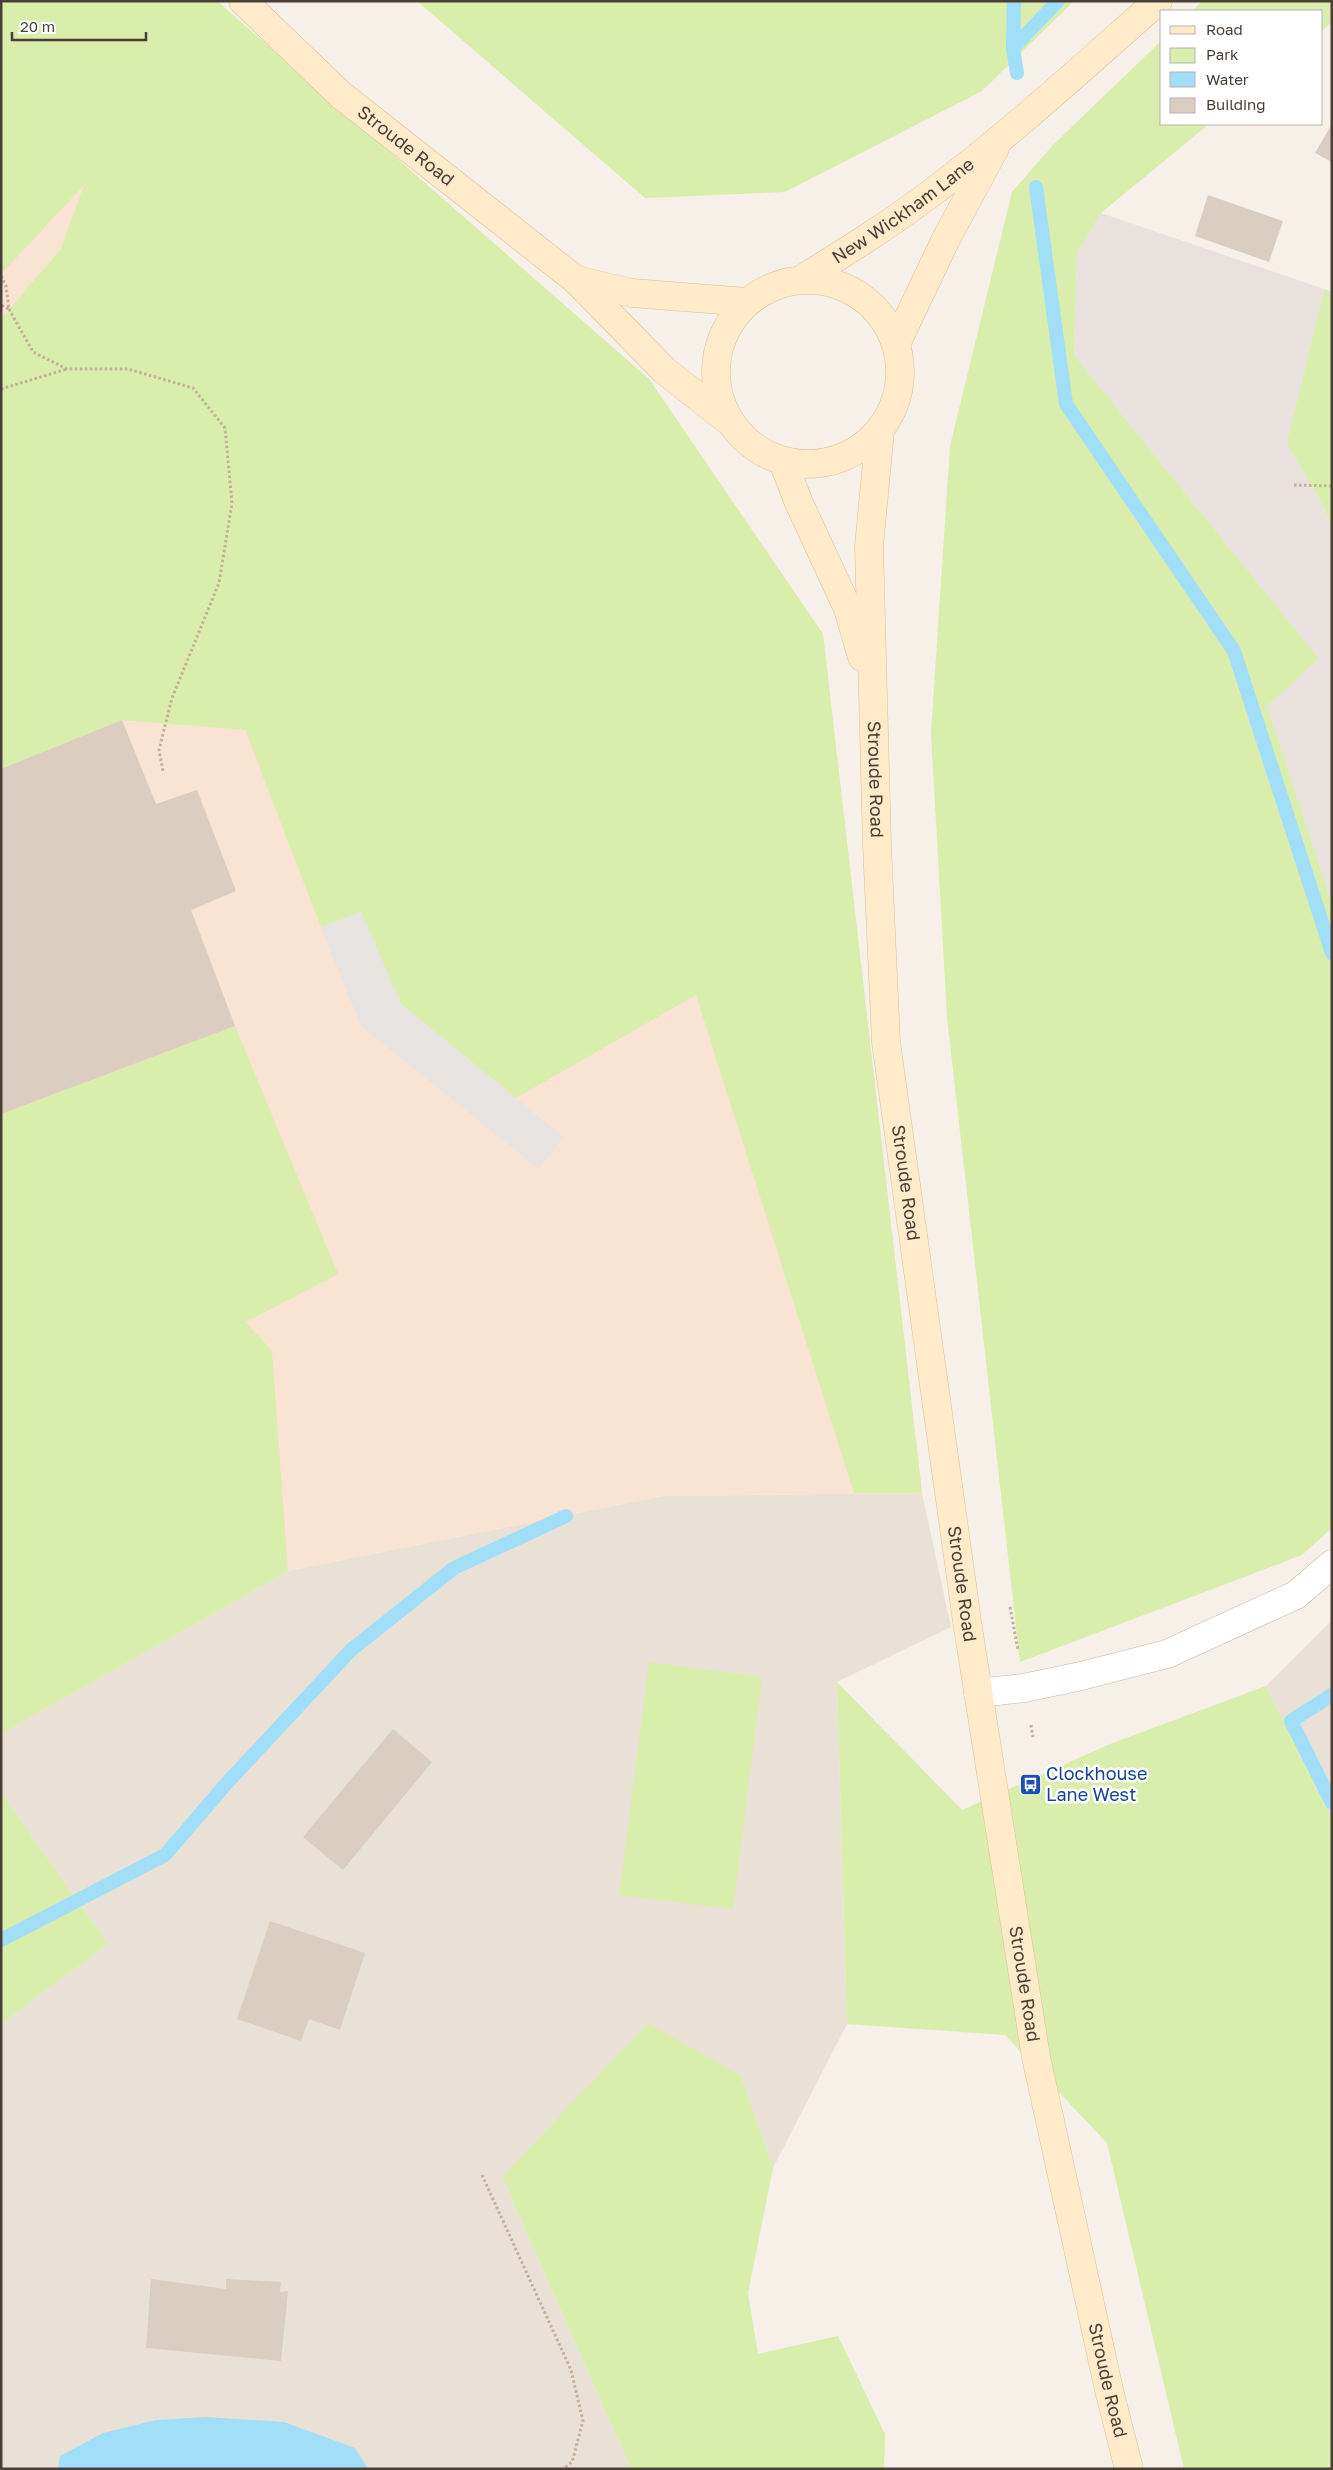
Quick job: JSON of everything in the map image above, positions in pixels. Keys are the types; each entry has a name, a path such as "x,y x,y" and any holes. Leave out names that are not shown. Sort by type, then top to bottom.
{"street":[{"name":"Stroude Road","path":"243,1 341,95 576,280 664,370 727,420"},
{"name":"New Wickham Lane","path":"802,280 914,206 1002,136 1158,1"},
{"name":"New Wickham Lane","path":"896,344 946,239 1002,136"},
{"name":"Stroude Road","path":"576,280 632,293 747,302"},
{"path":"802,280 823,280 842,286 861,296 876,310 888,326 896,344 900,375 895,404 880,431 859,450 834,461 807,465 783,462 755,448 742,438 727,420 718,396 714,370 719,345 730,321 747,302 773,286 802,280"},
{"name":"Stroude Road","path":"880,431 869,546 871,687 886,1042 978,1693 1036,2056 1109,2390 1129,2469"},
{"name":"Stroude Road","path":"783,462 799,503 848,609 871,687"},
{"path":"978,1693 1024,1688 1082,1676 1167,1654 1296,1594 1332,1564"}],"path":[{"path":"1,276 6,286 9,309 33,352 67,369"},
{"path":"1,305 9,309"},
{"path":"1,389 67,369 128,369 193,388 225,428 232,503 219,583 172,698 159,750 164,771"},
{"path":"1294,485 1332,486"},
{"path":"482,2175 571,2370 583,2421 572,2462 563,2469"}],"shaded area":[{"path":"1,1 217,1 649,379 823,634 922,1493 663,1496 288,1571 1,1734"},
{"path":"1101,213 1324,289 1287,444 1325,509 1332,532 1332,903 1267,706 1319,659 1074,355 1077,253"},
{"path":"361,912 401,1004 563,1137 539,1169 361,1026 321,927"},
{"path":"922,1493 951,1627 837,1682 847,2024 773,2168 741,2076 502,2177 631,2469 1,2469 1,2024 108,1944 1,1792 1,1734 288,1571 663,1496"},
{"path":"1332,1620 1332,1820 1266,1686"}],"green space":[{"path":"1,1 217,1 649,379 823,634 922,1493 854,1493 696,995 516,1098 401,1004 361,912 321,927 245,730 122,720 1,769 1,319 61,249 84,185 1,274"},
{"path":"417,1 1074,1 982,91 785,192 645,198"},
{"path":"1202,1 1332,1 1332,22 1323,30 1323,10 1193,10"},
{"path":"1160,42 1160,125 1208,125 1101,213 1077,253 1074,355 1319,659 1267,706 1332,903 1332,1528 1302,1555 1020,1662 947,1017 931,733 950,446 1012,192 1053,145"},
{"path":"1324,289 1332,292 1332,532 1325,509 1287,444"},
{"path":"235,1026 338,1274 246,1322 272,1351 288,1571 1,1734 1,1114"},
{"path":"649,1662 762,1677 733,1909 619,1895"},
{"path":"837,1682 962,1810 1110,1744 1266,1686 1332,1820 1332,2469 1184,2469 1107,2143 1005,2035 847,2024"},
{"path":"1,1792 108,1944 1,2024"},
{"path":"648,2023 741,2076 773,2168 748,2293 758,2354 838,2336 885,2434 884,2469 631,2469 502,2177"}],"water":[{"path":"207,2417 284,2422 355,2448 368,2469 58,2469 60,2456 103,2433 156,2420"}],"building":[{"path":"1332,124 1332,162 1315,153"},
{"path":"1208,195 1283,221 1269,262 1195,236"},
{"path":"122,720 156,804 197,790 236,891 191,910 235,1026 1,1114 1,769"},
{"path":"393,1729 432,1762 343,1870 303,1837"},
{"path":"270,1921 365,1953 340,2030 309,2019 301,2041 237,2019"},
{"path":"151,2279 226,2289 226,2279 281,2282 280,2292 288,2291 281,2361 146,2348"}],"waterway":[{"path":"1014,1 1013,48 1017,73"},
{"path":"1013,48 1058,1"},
{"path":"1036,187 1066,404 1234,651 1332,953"},
{"path":"1,1940 165,1855 226,1784 351,1650 454,1568 566,1516"},
{"path":"1332,1695 1291,1721 1332,1803"}],"place":[{"name":"Clockhouse Lane West","path":"1030,1784"}]}
